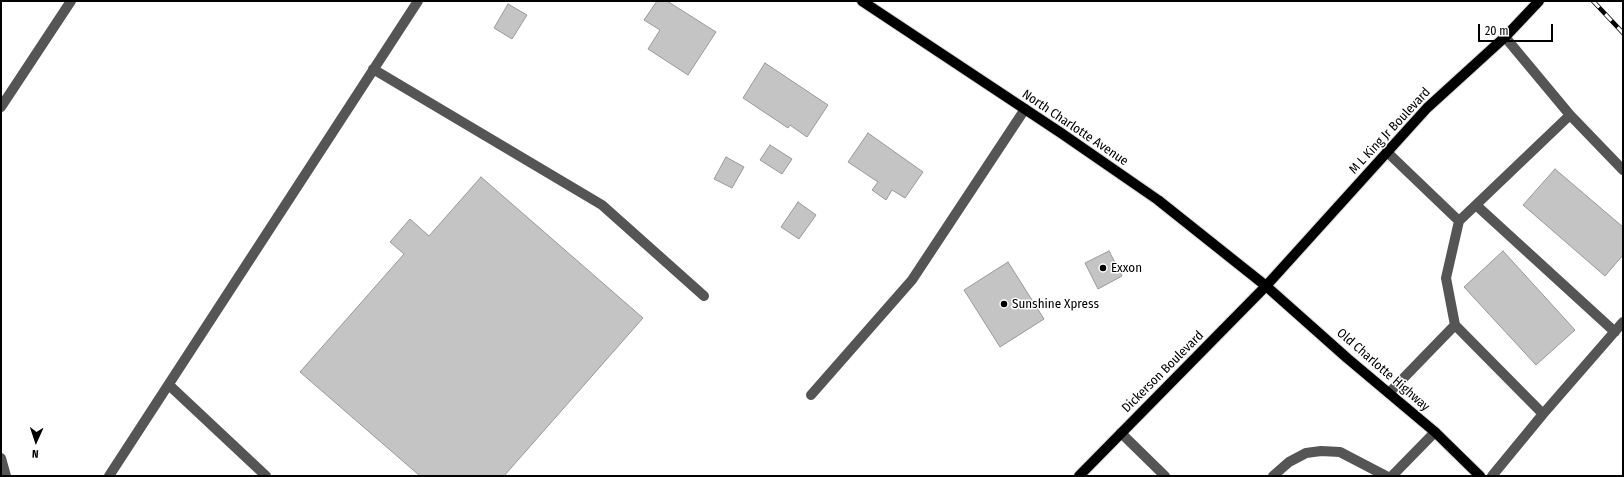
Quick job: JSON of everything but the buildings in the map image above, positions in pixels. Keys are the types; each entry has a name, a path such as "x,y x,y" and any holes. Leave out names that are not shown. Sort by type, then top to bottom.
{"main road":[{"name":"North Charlotte Avenue","path":"862,1 1025,109 1158,200 1266,286"},
{"name":"M L King Jr Boulevard","path":"1266,286 1427,108 1505,37 1539,1"},
{"name":"Old Charlotte Highway","path":"1266,286 1435,432 1480,476"},
{"name":"Dickerson Boulevard","path":"1079,476 1266,286"}],"street":[{"path":"1,107 71,1"},
{"path":"109,476 418,1"},
{"path":"1505,37 1570,115 1623,170"},
{"path":"373,70 602,205 704,296"},
{"path":"811,395 912,280 1025,109"},
{"path":"1543,414 1455,325 1446,278 1459,221 1570,115"},
{"path":"1387,152 1459,221"},
{"path":"1476,205 1615,332"},
{"path":"1492,476 1543,414 1623,322"},
{"path":"1389,393 1455,325"},
{"path":"169,385 266,476"},
{"path":"1392,476 1435,432"},
{"path":"1121,433 1165,476"},
{"path":"1273,476 1289,462 1306,453 1326,451 1340,452 1386,476"},
{"path":"1,458 6,476"}],"railway":[{"path":"1593,1 1623,33"}],"place":[{"name":"Exxon","path":"1103,268"},
{"name":"Sunshine Xpress","path":"1004,304"}]}
